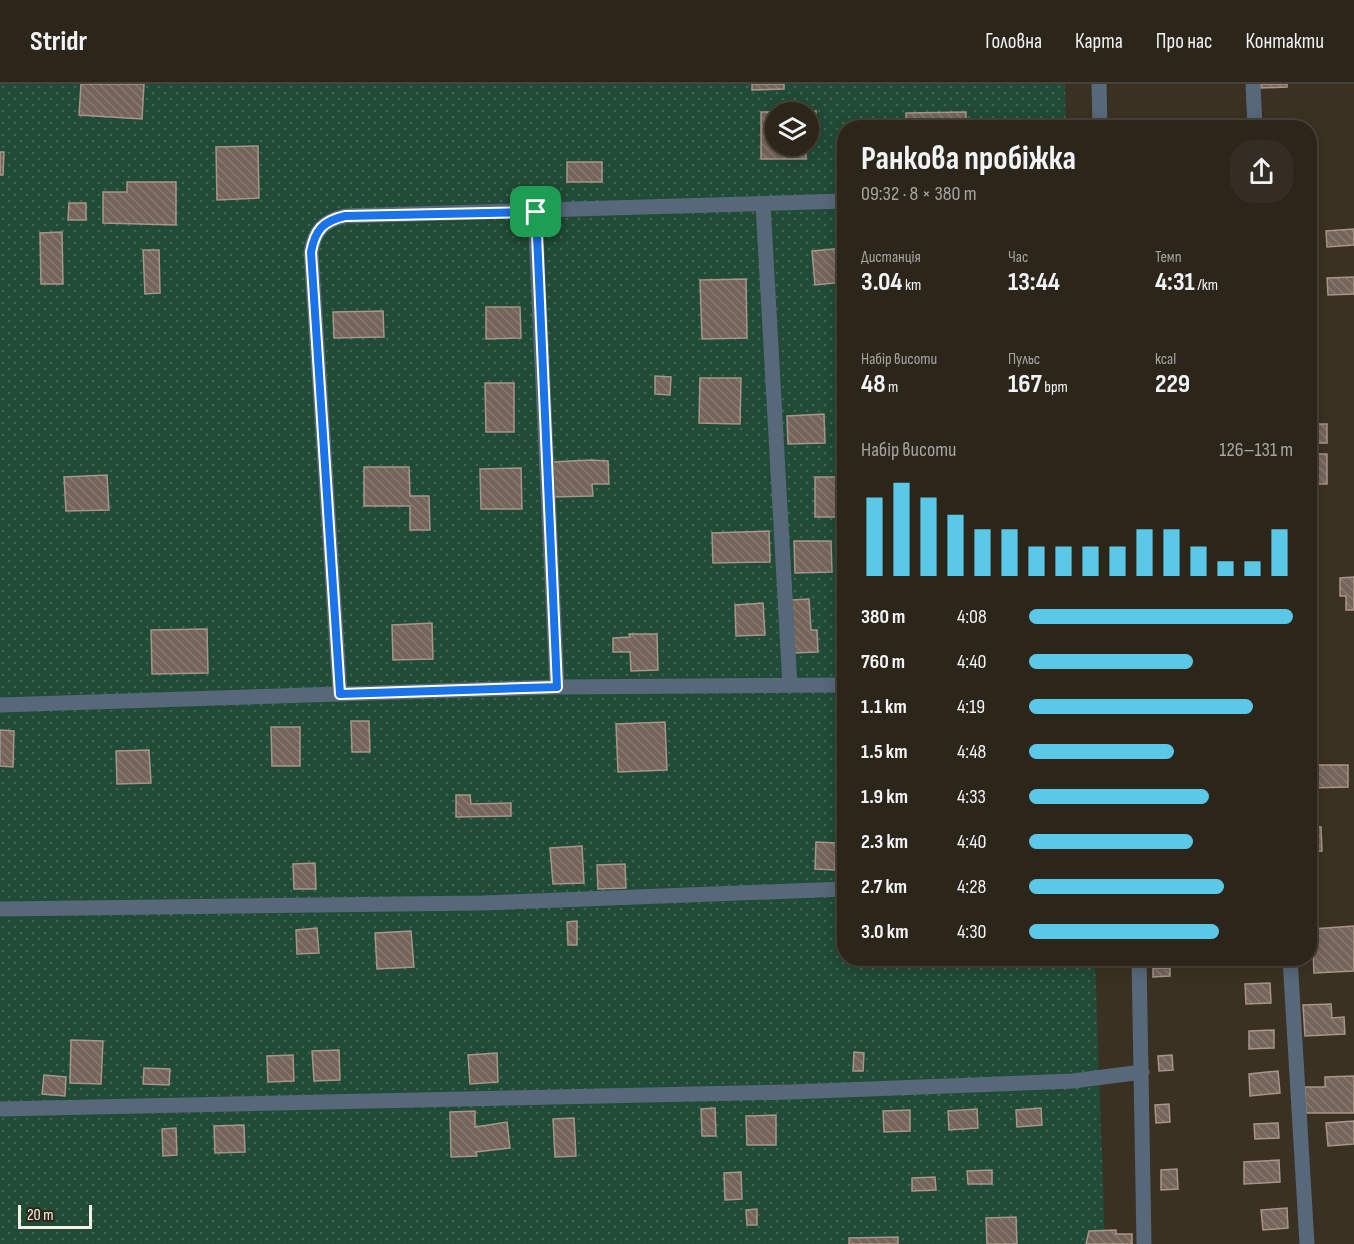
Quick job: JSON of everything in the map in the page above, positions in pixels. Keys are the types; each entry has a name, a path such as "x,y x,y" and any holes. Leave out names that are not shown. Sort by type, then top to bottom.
{"street":[{"path":"1099,84 1100,120"},
{"path":"1254,84 1255,120"},
{"path":"340,694 311,252 314,238 320,227 330,220 345,216 837,201"},
{"path":"763,204 790,686"},
{"path":"536,212 557,687"},
{"path":"0,705 557,687 837,685"},
{"path":"0,909 482,903 837,889"},
{"path":"1139,966 1144,1244"},
{"path":"1290,966 1307,1244"},
{"path":"0,1108 791,1092 1073,1081 1142,1072"}],"green space":[{"path":"0,84 1065,84 1066,120 837,120 837,966 1095,966 1105,1244 0,1244"}],"building":[{"path":"81,84 144,84 142,119 79,115"},
{"path":"752,84 784,84 784,89 752,90"},
{"path":"1260,84 1287,84 1287,87 1261,88"},
{"path":"761,112 765,112 765,156 806,156 806,159 761,159"},
{"path":"966,112 966,120 906,120 906,113"},
{"path":"258,146 259,198 217,200 216,147"},
{"path":"0,152 4,152 3,175 0,175"},
{"path":"567,162 602,162 602,182 567,182"},
{"path":"127,182 176,182 176,225 103,223 103,192 127,192"},
{"path":"69,203 86,203 86,220 68,220"},
{"path":"1354,229 1354,245 1327,247 1326,231"},
{"path":"62,232 63,284 41,284 40,233"},
{"path":"837,249 837,283 815,285 812,251"},
{"path":"143,250 159,250 160,293 145,294"},
{"path":"1354,277 1354,294 1328,295 1327,278"},
{"path":"746,279 747,338 702,339 700,280"},
{"path":"486,307 520,307 521,338 486,339"},
{"path":"383,311 384,337 334,338 333,312"},
{"path":"655,376 671,377 670,395 655,394"},
{"path":"700,378 741,378 740,424 699,423"},
{"path":"485,383 514,383 514,432 486,432"},
{"path":"824,414 825,443 788,444 787,416"},
{"path":"1317,424 1327,424 1327,443 1317,443"},
{"path":"1317,454 1327,454 1327,484 1317,484"},
{"path":"608,461 609,484 592,484 593,496 553,497 552,462"},
{"path":"364,467 409,467 410,496 429,496 430,530 410,530 410,506 364,506"},
{"path":"521,468 522,509 481,509 480,469"},
{"path":"107,475 109,510 66,511 64,477"},
{"path":"815,477 837,477 837,517 815,517"},
{"path":"769,531 770,562 713,563 712,533"},
{"path":"794,541 831,541 832,572 795,573"},
{"path":"1354,577 1354,610 1346,610 1346,596 1340,596 1340,578"},
{"path":"809,599 811,630 817,630 818,652 794,653 791,600"},
{"path":"763,603 765,635 736,636 735,605"},
{"path":"432,623 433,659 393,660 392,625"},
{"path":"207,629 208,673 152,674 151,630"},
{"path":"629,634 657,634 658,670 631,671 630,652 613,652 613,638 630,637"},
{"path":"351,721 369,721 370,752 352,752"},
{"path":"665,722 667,770 618,772 616,724"},
{"path":"271,727 300,727 300,766 272,766"},
{"path":"0,730 14,731 13,767 0,766"},
{"path":"149,750 151,783 117,784 116,751"},
{"path":"1317,765 1348,765 1348,787 1317,788"},
{"path":"456,795 470,795 471,804 511,803 511,816 456,817"},
{"path":"1317,827 1321,827 1322,851 1317,851"},
{"path":"816,842 836,843 835,870 815,869"},
{"path":"582,846 584,883 553,884 550,848"},
{"path":"315,863 316,889 294,889 293,864"},
{"path":"625,864 626,888 598,889 597,865"},
{"path":"577,921 577,945 568,945 567,922"},
{"path":"1354,926 1354,971 1314,973 1314,966 1317,966 1317,929"},
{"path":"317,928 319,953 297,954 296,930"},
{"path":"411,931 414,967 377,969 375,933"},
{"path":"1153,968 1170,968 1170,976 1153,977"},
{"path":"1270,983 1271,1003 1246,1004 1245,984"},
{"path":"1331,1004 1332,1018 1344,1017 1345,1034 1305,1036 1303,1005"},
{"path":"1274,1030 1274,1048 1249,1049 1249,1031"},
{"path":"71,1040 103,1041 101,1084 70,1083"},
{"path":"339,1050 340,1080 314,1081 312,1051"},
{"path":"854,1052 864,1053 863,1071 853,1071"},
{"path":"497,1053 498,1082 470,1084 468,1055"},
{"path":"293,1055 294,1081 268,1082 267,1056"},
{"path":"1172,1055 1173,1070 1159,1071 1158,1056"},
{"path":"144,1068 170,1069 169,1085 143,1084"},
{"path":"1278,1071 1280,1093 1250,1096 1249,1074"},
{"path":"44,1075 66,1077 65,1096 42,1094"},
{"path":"1354,1076 1354,1113 1306,1113 1305,1087 1325,1087 1325,1077"},
{"path":"1169,1104 1170,1122 1156,1123 1155,1105"},
{"path":"715,1108 716,1136 702,1136 701,1109"},
{"path":"1041,1108 1042,1125 1017,1127 1016,1110"},
{"path":"977,1109 978,1128 949,1130 948,1111"},
{"path":"910,1110 910,1131 884,1132 883,1111"},
{"path":"475,1111 475,1127 507,1122 510,1148 476,1152 477,1156 451,1157 450,1112"},
{"path":"776,1115 776,1145 747,1145 746,1116"},
{"path":"574,1118 576,1156 555,1157 553,1119"},
{"path":"1354,1121 1354,1144 1328,1146 1326,1123"},
{"path":"1278,1123 1279,1138 1255,1139 1254,1124"},
{"path":"244,1125 245,1152 215,1153 214,1126"},
{"path":"176,1128 177,1155 163,1156 162,1129"},
{"path":"1279,1160 1280,1182 1244,1184 1244,1162"},
{"path":"1177,1169 1178,1189 1161,1190 1161,1170"},
{"path":"992,1170 992,1184 968,1184 967,1171"},
{"path":"741,1172 742,1199 725,1200 724,1173"},
{"path":"935,1177 936,1190 912,1191 912,1178"},
{"path":"1287,1208 1288,1228 1263,1230 1261,1210"},
{"path":"757,1209 757,1225 747,1225 746,1210"},
{"path":"1016,1217 1017,1244 987,1244 986,1218"},
{"path":"1116,1230 1116,1234 1132,1234 1132,1244 1086,1244 1089,1231"},
{"path":"898,1237 898,1244 849,1244 849,1238"}],"route":[{"path":"536,212 557,687 340,694 311,252 314,238 320,227 330,220 345,216 536,212"}]}
